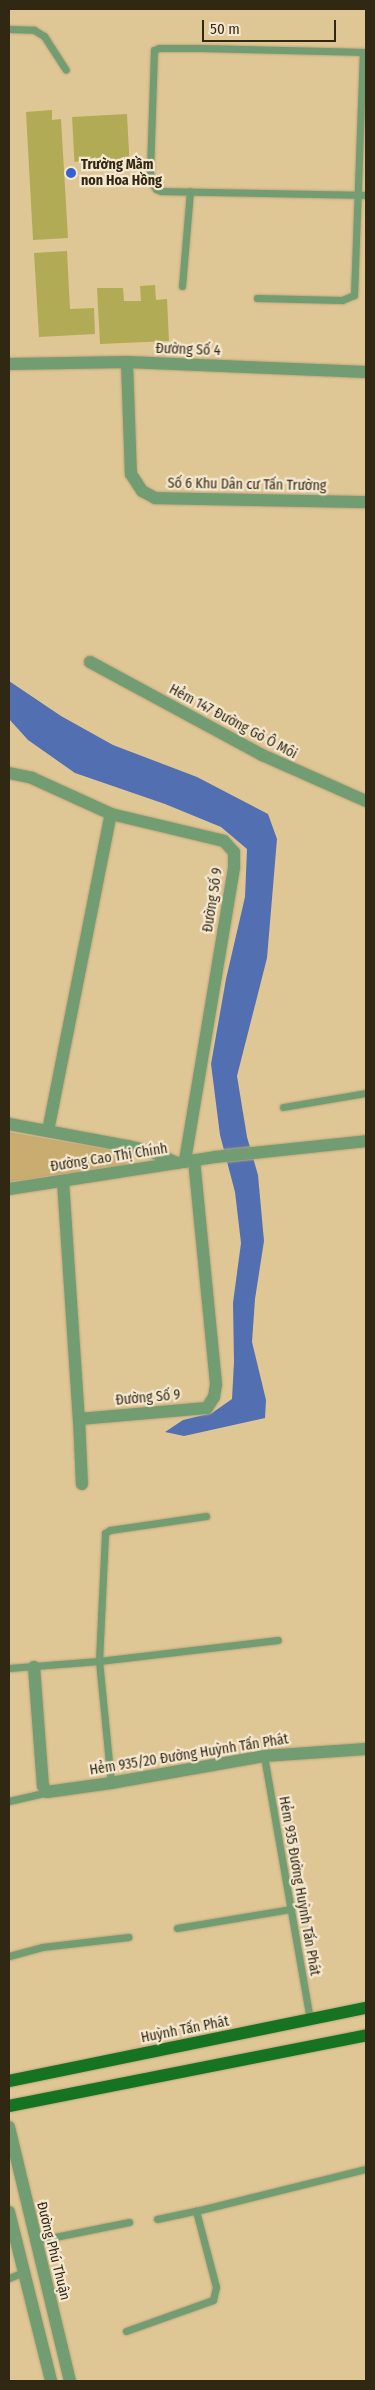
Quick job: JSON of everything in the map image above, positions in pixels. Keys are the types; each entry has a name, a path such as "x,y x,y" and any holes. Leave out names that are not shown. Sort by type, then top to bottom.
{"main road":[{"name":"Huỳnh Tấn Phát","path":"9,2081 366,2008"},
{"path":"9,2106 366,2035"}],"street":[{"name":"Đường Số 4","path":"9,364 127,362 366,372"},
{"name":"Số 6 Khu Dân cư Tấn Trường","path":"127,362 132,474 142,491 155,498 366,502"},
{"name":"Hẻm 147 Đường Gò Ô Môi","path":"90,662 262,756 366,801"},
{"name":"Đường Số 9","path":"9,773 32,778 111,814 224,841 234,852 234,868 185,1162 216,1384 214,1397 207,1408 79,1419"},
{"path":"48,1131 111,814"},
{"path":"9,1124 128,1146 185,1162"},
{"name":"Đường Cao Thị Chính","path":"9,1189 215,1157 366,1141"},
{"path":"63,1181 82,1484"},
{"path":"34,1667 43,1786 48,1792"},
{"name":"Hẻm 935/20 Đường Huỳnh Tấn Phát","path":"48,1792 264,1756 366,1750"},
{"name":"Đường Phú Thuận","path":"9,2127 34,2241 70,2381"},
{"path":"9,2212 51,2381"}],"lane":[{"path":"9,29 34,30 44,36 66,70"},
{"path":"258,298 342,300 354,295 358,195 365,52 201,48 159,48 154,50 150,172 152,182 156,188 162,191 190,191 358,195 366,195"},
{"path":"182,286 190,191"},
{"path":"283,1107 366,1093"},
{"path":"111,1783 100,1661 105,1532 206,1516"},
{"path":"9,1668 100,1661 278,1640"},
{"name":"Hẻm 935 Đường Huỳnh Tấn Phát","path":"264,1756 310,2020"},
{"path":"9,1802 48,1792"},
{"path":"177,1928 291,1909"},
{"path":"9,1956 42,1947 128,1937"},
{"path":"157,2219 196,2212 366,2169"},
{"path":"126,2331 213,2300 216,2287 196,2212"},
{"path":"34,2241 129,2222"},
{"path":"9,2278 24,2272"}],"shaded area":[{"path":"9,1132 106,1149 130,1155 132,1161 123,1165 9,1182"}],"water":[{"path":"9,681 61,716 113,745 197,777 268,814 277,839 267,958 237,1076 247,1137 258,1175 264,1241 255,1299 252,1342 266,1400 265,1418 184,1436 165,1432 183,1420 212,1413 232,1399 234,1362 233,1303 241,1243 235,1192 220,1135 211,1064 226,979 245,897 247,849 221,827 165,804 75,773 28,740 9,719"}],"building":[{"path":"52,110 52,120 61,119 68,238 33,240 26,112"},
{"path":"127,114 129,159 74,162 72,117"},
{"path":"67,251 70,309 94,308 95,334 39,337 34,253"},
{"path":"155,285 156,300 167,299 169,341 100,344 97,288 123,288 124,301 141,301 140,286"}],"place":[{"name":"Trường Mầm non Hoa Hồng","path":"71,173"}]}
